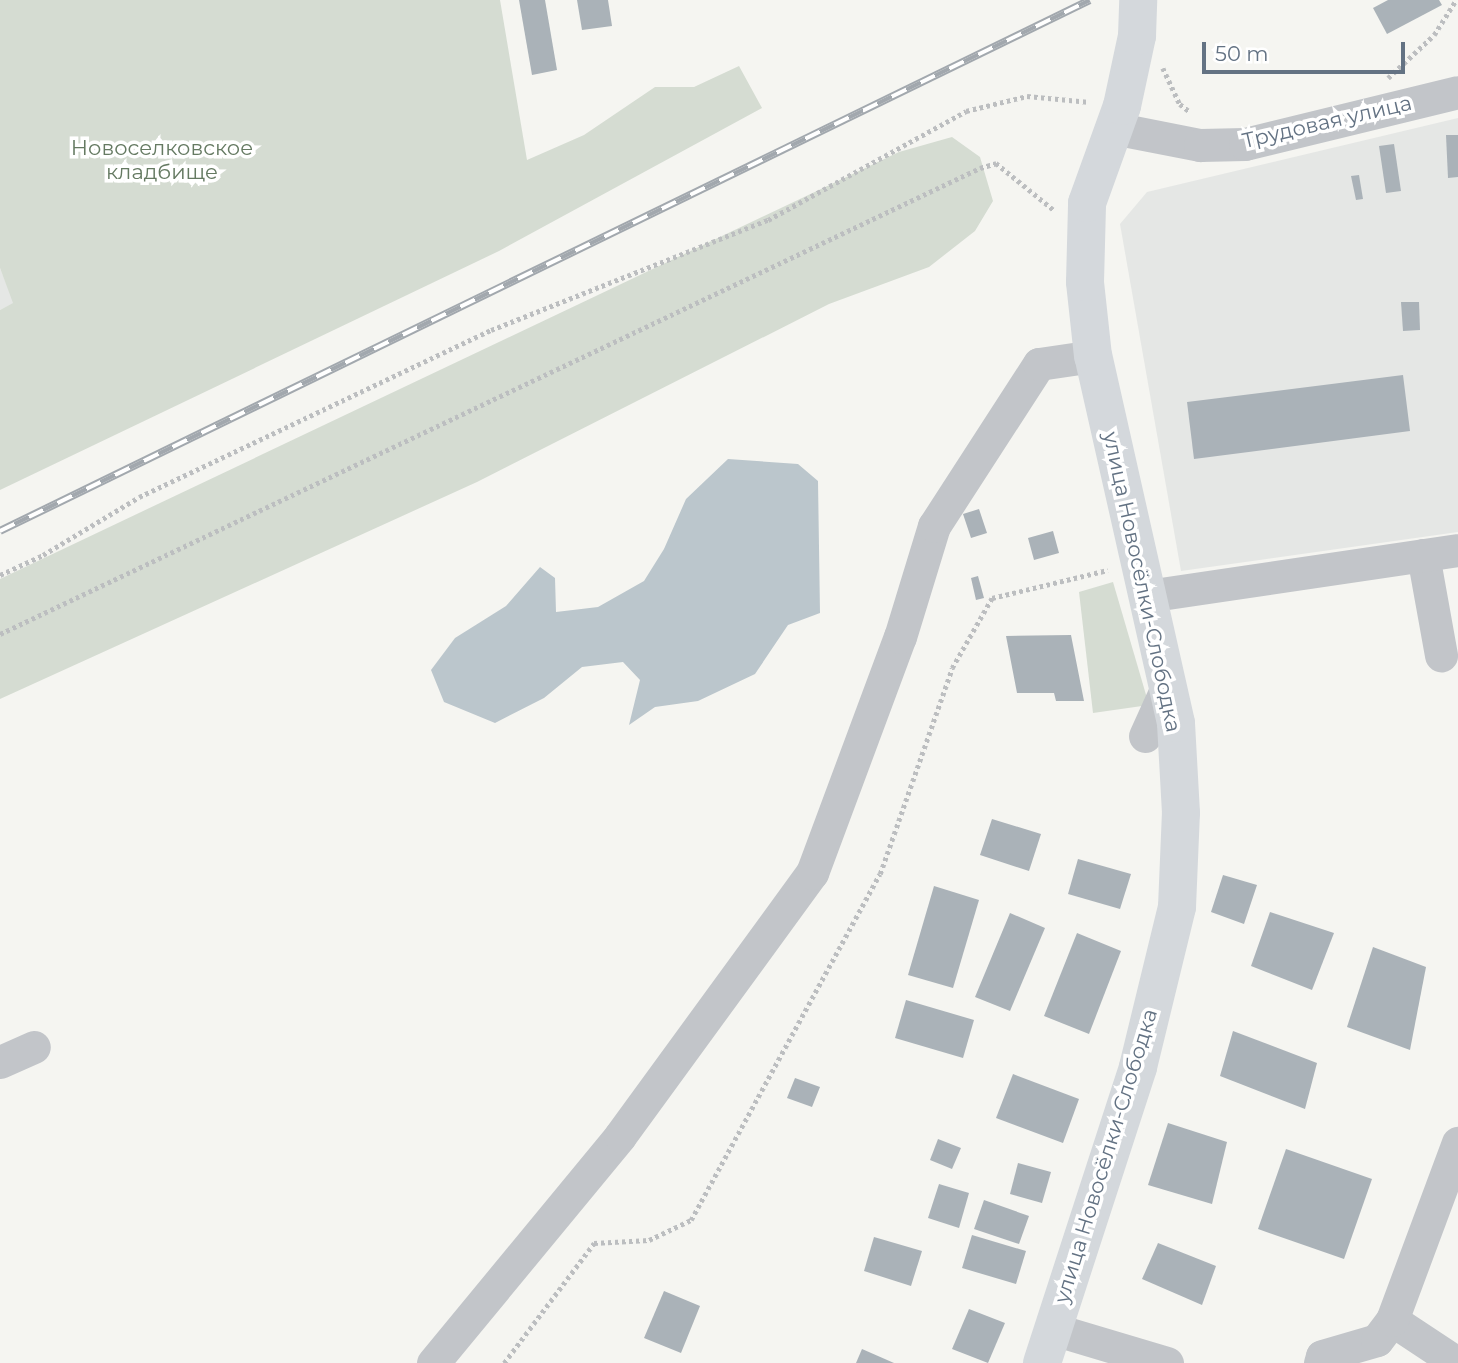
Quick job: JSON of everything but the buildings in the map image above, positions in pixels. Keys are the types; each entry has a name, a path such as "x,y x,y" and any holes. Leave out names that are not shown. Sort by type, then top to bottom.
{"main road":[{"name":"улица Новосёлки-Слободка","path":"1048,1346 1138,1066 1177,907 1181,813 1176,723 1093,356 1085,282 1087,203 1104,115 1137,36 1138,0"}],"street":[{"name":"Трудовая улица","path":"1104,115 1200,145 1245,144 1458,92"},
{"path":"433,1363 620,1136 812,873 900,637 934,526 1039,364 1093,356"},
{"path":"1144,579 1215,576 1458,550"},
{"path":"1423,555 1441,655"},
{"path":"1145,736 1168,685"},
{"path":"0,1062 34,1047"},
{"path":"1320,1363 1322,1356 1377,1340 1392,1320 1458,1143"},
{"path":"1392,1320 1457,1363"},
{"path":"1048,1346 1167,1363"}],"path":[{"path":"1379,86 1433,35 1456,0"},
{"path":"1162,54 1162,68 1180,104 1198,118"},
{"path":"0,575 43,555 139,497 491,330 768,220 966,111 1027,96 1104,115"},
{"path":"0,635 980,168 996,163 1061,216"},
{"path":"504,1363 594,1243 649,1240 691,1220 880,874 952,668 992,598 1144,579"}],"shaded area":[{"path":"1458,118 1458,532 1181,571 1120,224 1147,192"},
{"path":"0,268 14,303 0,310"},
{"path":"728,459 798,464 818,481 820,613 788,625 755,674 698,701 655,707 629,725 640,680 623,662 582,667 544,698 495,723 444,702 431,670 455,638 506,606 540,567 555,578 556,612 598,607 644,581 664,549 686,499"}],"green space":[{"name":"Новоселковское кладбище","path":"0,0 500,0 527,160 584,135 655,87 694,87 739,66 762,108 499,251 0,490 0,310 13,303 0,268"},
{"path":"952,137 980,157 993,201 975,231 929,267 829,304 477,482 0,699 0,579 899,152"},
{"path":"1113,582 1149,705 1093,713 1079,592"}],"railway":[{"path":"0,531 1090,0"}]}
